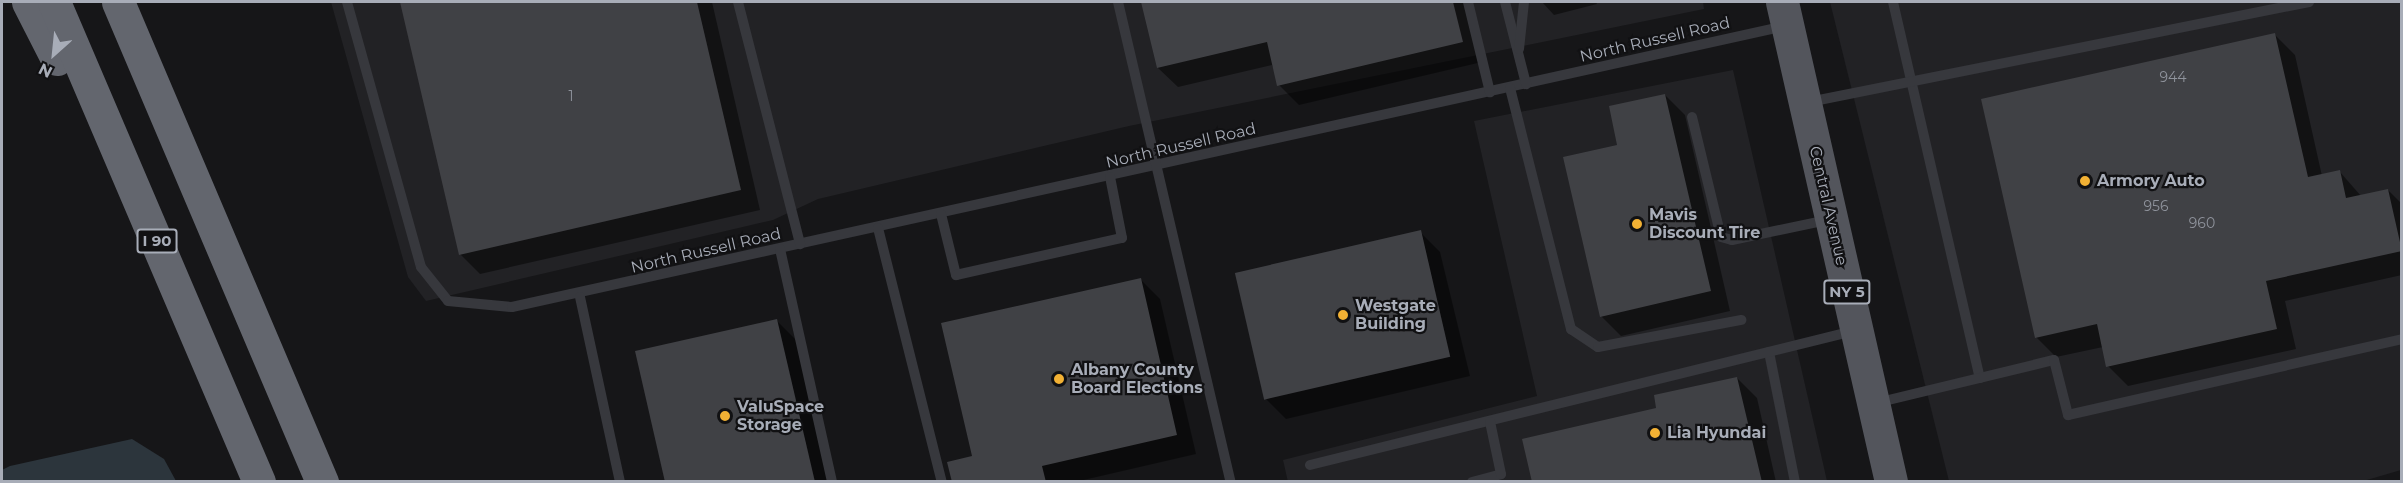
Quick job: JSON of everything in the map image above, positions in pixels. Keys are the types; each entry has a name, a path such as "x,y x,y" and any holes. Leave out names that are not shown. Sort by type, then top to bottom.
{"highway":[{"path":"28,2 185,307"},
{"name":"I 90","path":"54,2 259,482"},
{"path":"118,2 322,482"},
{"path":"129,2 157,92"}],"main road":[{"name":"Central Avenue","path":"1785,13 1891,482"}],"lane":[{"name":"North Russell Road","path":"347,2 428,276 448,301 512,307 580,297 800,244 1510,88 1785,13"},
{"path":"738,2 800,244"},
{"path":"1118,2 1231,482"},
{"path":"1468,2 1490,92"},
{"path":"1505,2 1526,84"},
{"path":"1518,52 1524,2"},
{"path":"1893,2 1980,378"},
{"path":"1805,103 2309,2"},
{"path":"1510,88 1571,329 1598,347 1741,320"},
{"path":"1692,117 1721,237 1732,240 1831,219"},
{"path":"941,214 956,274 1122,238 1110,177"},
{"path":"878,228 942,482"},
{"path":"780,249 832,482"},
{"path":"580,297 620,482"},
{"path":"1310,465 1856,331"},
{"path":"1872,404 2054,360 2068,415 2402,339"},
{"path":"1769,352 1795,482"},
{"path":"1472,482 1501,474 1490,422"}],"shaded area":[{"path":"331,2 1703,2 1704,9 1129,126 818,199 773,220 426,301 408,277"},
{"path":"1830,2 2401,2 2401,470 2360,482 1949,481"},
{"path":"1733,70 1827,481 1288,482 1283,460 1537,396 1474,121"},
{"path":"132,439 164,459 176,481 2,481 2,470 10,466"}],"building":[{"path":"400,2 697,2 741,190 459,255"},
{"path":"1141,2 1453,2 1463,42 1277,86 1267,42 1157,68"},
{"path":"2275,33 2308,177 2340,170 2346,198 2388,189 2402,251 2266,281 2277,329 2106,367 2097,324 2035,338 1981,99"},
{"name":"Mavis Discount Tire","path":"1665,94 1711,291 1600,317 1563,157 1617,145 1609,106"},
{"name":"Westgate Building","path":"1421,230 1450,357 1264,400 1235,273"},
{"name":"Albany County Board Elections","path":"1141,278 1177,435 1042,466 1046,482 952,482 947,462 972,456 941,323"},
{"name":"ValuSpace Storage","path":"777,319 815,482 665,482 635,351"},
{"name":"Lia Hyundai","path":"1737,377 1762,482 1532,482 1522,439 1656,408 1654,395"}],"place":[{"name":"Armory Auto","path":"2085,181"},
{"name":"Mavis Discount Tire","path":"1637,224"},
{"name":"Westgate Building","path":"1343,315"},
{"name":"Albany County Board Elections","path":"1059,379"},
{"name":"ValuSpace Storage","path":"725,416"},
{"name":"Lia Hyundai","path":"1655,433"}]}
